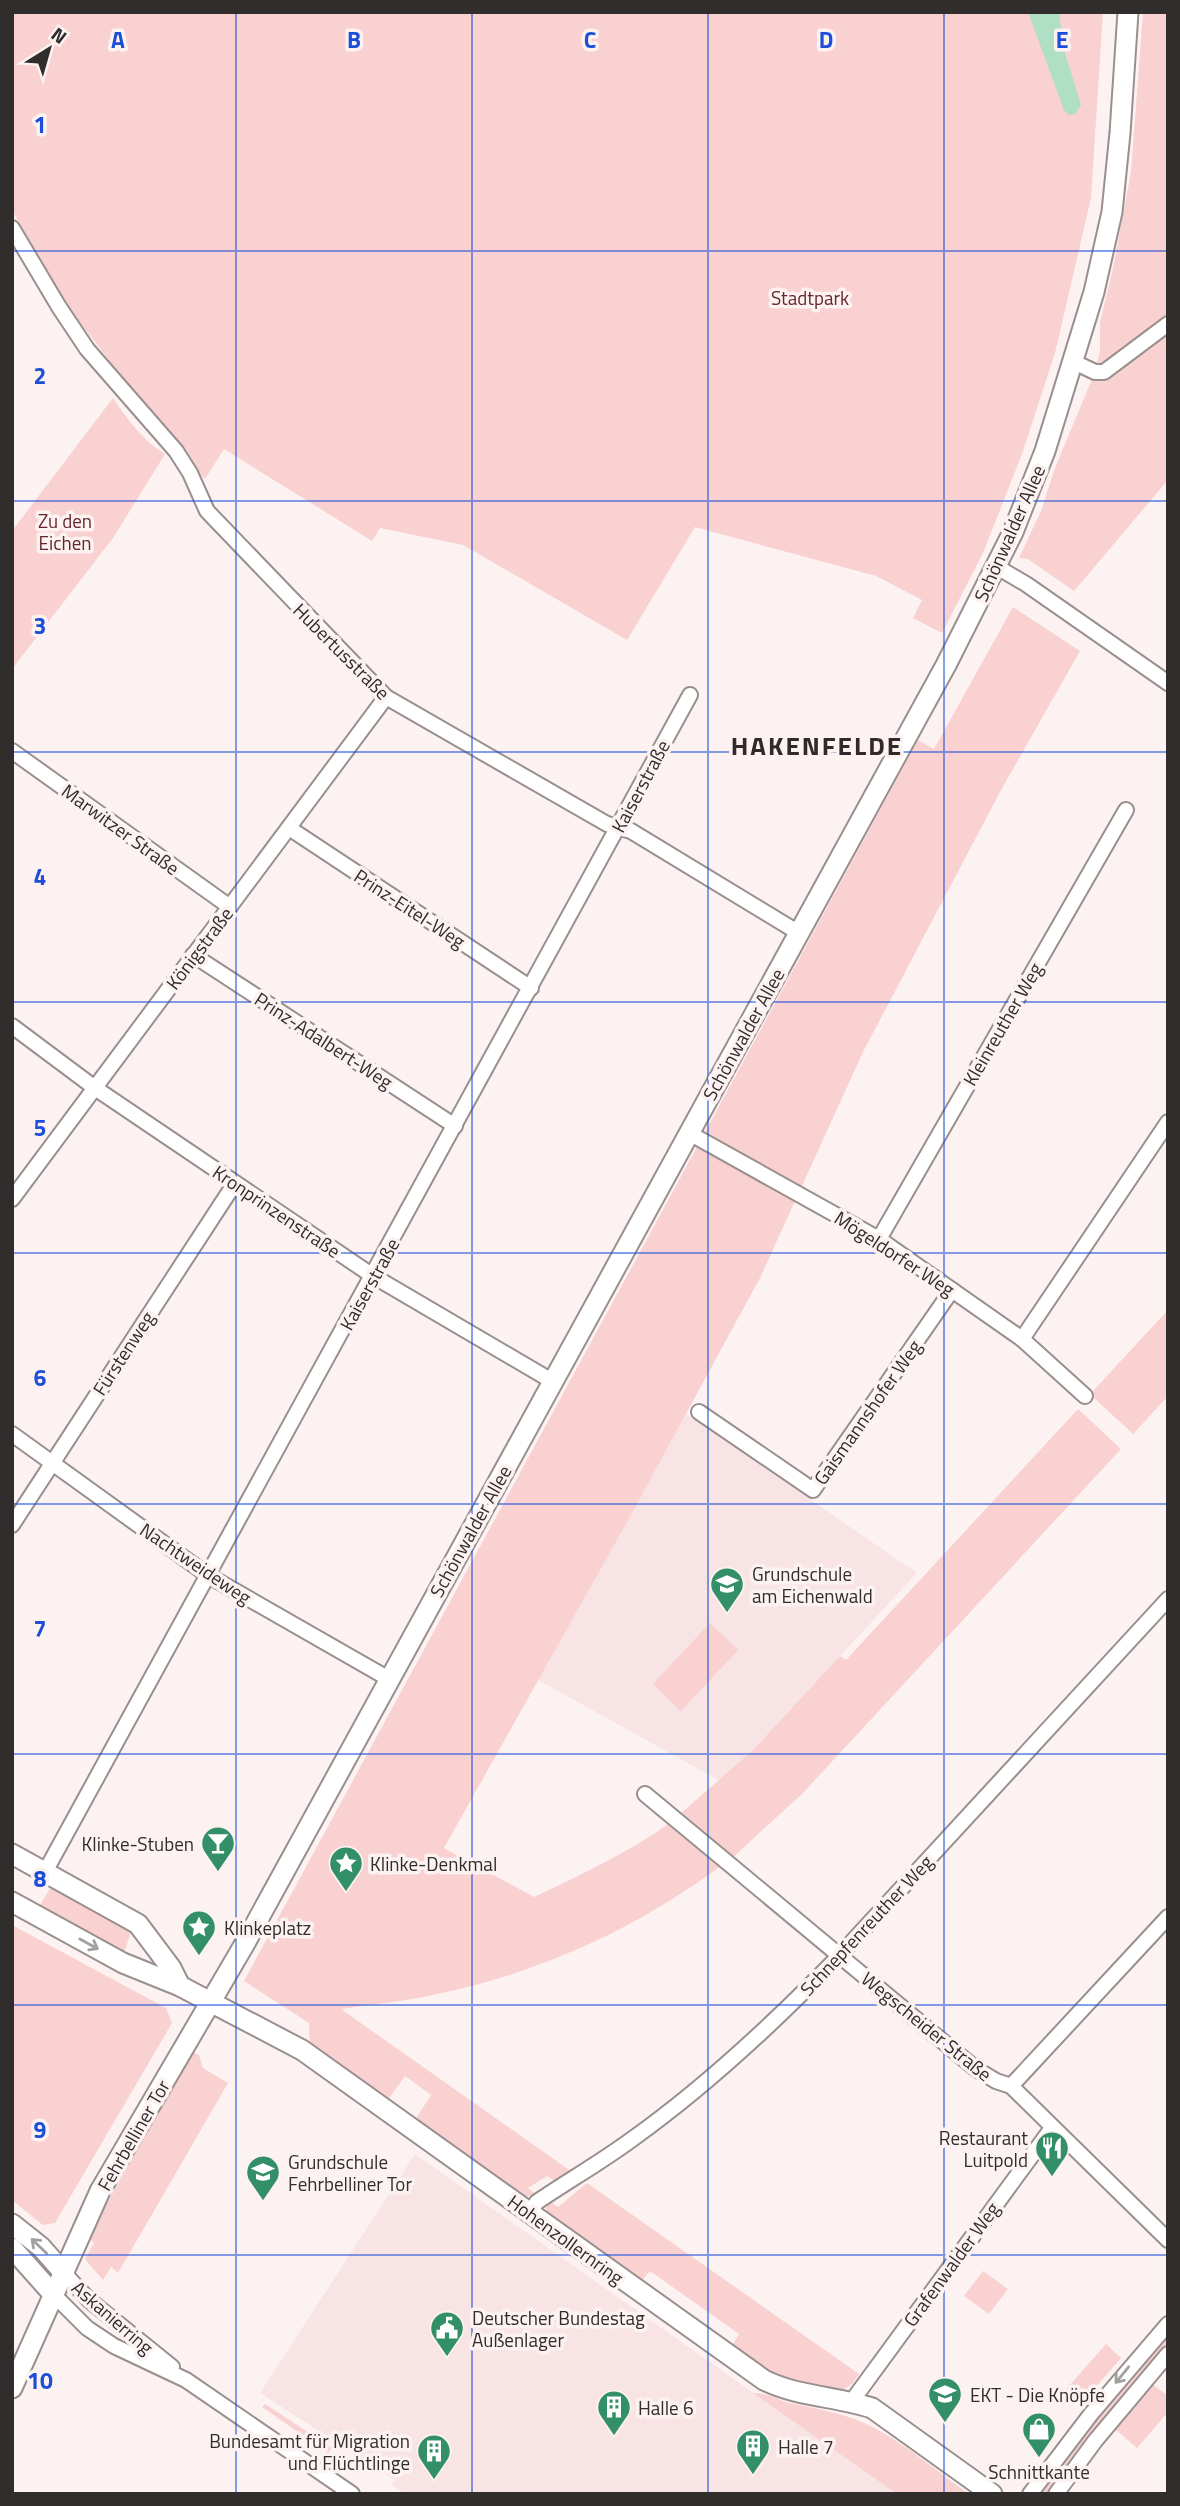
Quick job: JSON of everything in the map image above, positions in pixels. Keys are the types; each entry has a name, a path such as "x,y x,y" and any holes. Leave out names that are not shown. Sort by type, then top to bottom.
{"main road":[{"name":"Schönwalder Allee","path":"211,2003 997,567 1045,451 1094,292 1112,212 1128,12"},
{"path":"12,1854 138,1924 171,1968 180,1986"},
{"name":"Hohenzollernring","path":"12,1902 123,1963 180,1986 302,2050 764,2380 793,2392 852,2401 872,2408 992,2494"},
{"name":"Fehrbelliner Tor","path":"12,2388 100,2192 211,2003"},
{"name":"Askanierring","path":"12,2224 41,2247 62,2272"},
{"name":"Askanierring","path":"12,2248 53,2294"}],"street":[{"name":"Hubertusstraße","path":"12,228 87,349 176,451 190,473 207,511 386,697 607,824 631,831 799,933"},
{"path":"1074,362 1096,372 1104,372 1168,324"},
{"path":"997,567 1168,682"},
{"name":"Kaiserstraße","path":"45,1872 690,695"},
{"name":"Königstraße","path":"12,1199 386,697"},
{"name":"Marwitzer Straße","path":"12,751 230,906"},
{"name":"Kleinreuther Weg","path":"879,1238 1126,810"},
{"name":"Prinz-Eitel-Weg","path":"289,828 531,988"},
{"name":"Prinz-Adalbert-Weg","path":"192,955 455,1126"},
{"name":"Kronprinzenstraße","path":"12,1026 94,1088 373,1276 552,1381"},
{"path":"1022,1339 1168,1122"},
{"name":"Mögeldorfer Weg","path":"689,1133 879,1238 1022,1339 1084,1396"},
{"name":"Fürstenweg","path":"12,1525 235,1182"},
{"name":"Gaismannshofer Weg","path":"699,1412 813,1490 952,1290"},
{"name":"Nachtweideweg","path":"12,1434 209,1576 389,1679"},
{"name":"Schnepfenreuther Weg","path":"529,2213 537,2202 630,2141 731,2061 839,1956 1168,1599"},
{"name":"Wegscheider Straße","path":"645,1794 976,2069 1011,2086 1168,2239"},
{"path":"1011,2086 1168,1917"},
{"name":"Grafenwalder Weg","path":"852,2401 1052,2128"},
{"name":"Askanierring","path":"62,2272 89,2301 186,2380 352,2494"},
{"name":"Askanierring","path":"53,2294 79,2322 105,2340 186,2380"},
{"path":"1030,2494 1091,2414 1168,2324"},
{"path":"1056,2494 1095,2441 1168,2354"}],"shaded area":[{"path":"1028,12 1059,12 1064,50 1081,105 1075,114 1069,115 1064,110"},
{"name":"Grundschule am Eichenwald","path":"686,1414 917,1573 753,1750 720,1781 538,1680"},
{"path":"415,2154 897,2494 405,2494 392,2485 395,2480 260,2393"}],"green space":[{"name":"Stadtpark","path":"12,12 1103,12 1091,198 1055,353 1022,454 983,553 942,633 913,618 922,600 876,576 695,527 627,640 463,545 380,528 372,541 224,449 205,479 113,370 109,360 60,297 12,210"},
{"path":"1143,12 1168,12 1168,480 1074,591 1028,559 1019,558 1041,511 1055,468 1095,372 1100,351 1100,322 1131,172"},
{"name":"Zu den Eichen","path":"113,398 142,436 165,454 113,538 12,669 12,531"},
{"path":"1013,607 1080,651 1000,792 863,1052 760,1278 444,1848 534,1897 620,1854 670,1823 722,1865 658,1908 554,1959 480,1984 442,1993 341,2009 572,2172 556,2182 547,2176 528,2188 536,2194 525,2197 415,2120 431,2095 405,2076 387,2101 310,2048 309,2023 244,1981 918,740 934,749"},
{"path":"1168,1310 1168,1396 1133,1434 1092,1396 1094,1390"},
{"path":"1078,1409 1121,1449 802,1794 731,1859 679,1815 753,1750 840,1656 846,1660"},
{"path":"710,1623 738,1650 681,1711 653,1684"},
{"path":"52,1885 132,1929 124,1953 39,1907"},
{"path":"12,1925 166,2008 172,2023 55,2223 43,2225 12,2200"},
{"path":"193,2052 199,2055 203,2068 228,2083 118,2273 111,2267 103,2280 85,2259 94,2243 88,2237"},
{"path":"587,2183 859,2374 852,2384 843,2390 831,2391 783,2379 732,2346 739,2334 650,2271 641,2282 546,2211 546,2203 550,2201 558,2207"},
{"path":"983,2271 1008,2289 989,2314 964,2296"},
{"path":"1168,2331 1168,2347 1084,2445 1049,2494 1036,2494 1075,2439"},
{"path":"1106,2344 1121,2358 1083,2402 1067,2388"},
{"path":"1152,2384 1168,2396 1168,2412 1137,2448 1115,2429"},
{"path":"753,2393 862,2422 904,2446 969,2494 897,2494"},
{"path":"265,2404 332,2448 328,2453 262,2407"}],"place":[{"name":"Grundschule am Eichenwald","path":"727,1614"},
{"name":"Klinke-Stuben","path":"218,1873"},
{"name":"Klinke-Denkmal","path":"346,1893"},
{"name":"Klinkeplatz","path":"199,1957"},
{"name":"Restaurant Luitpold","path":"1052,2178"},
{"name":"Grundschule Fehrbelliner Tor","path":"263,2202"},
{"name":"Deutscher Bundestag Außenlager","path":"447,2358"},
{"name":"EKT - Die Knöpfe","path":"945,2424"},
{"name":"Halle 6","path":"614,2437"},
{"name":"Schnittkante","path":"1039,2459"},
{"name":"Halle 7","path":"753,2476"},
{"name":"Bundesamt für Migration und Flüchtlinge","path":"434,2481"}],"district":[{"name":"HAKENFELDE","path":"817,745"}]}
